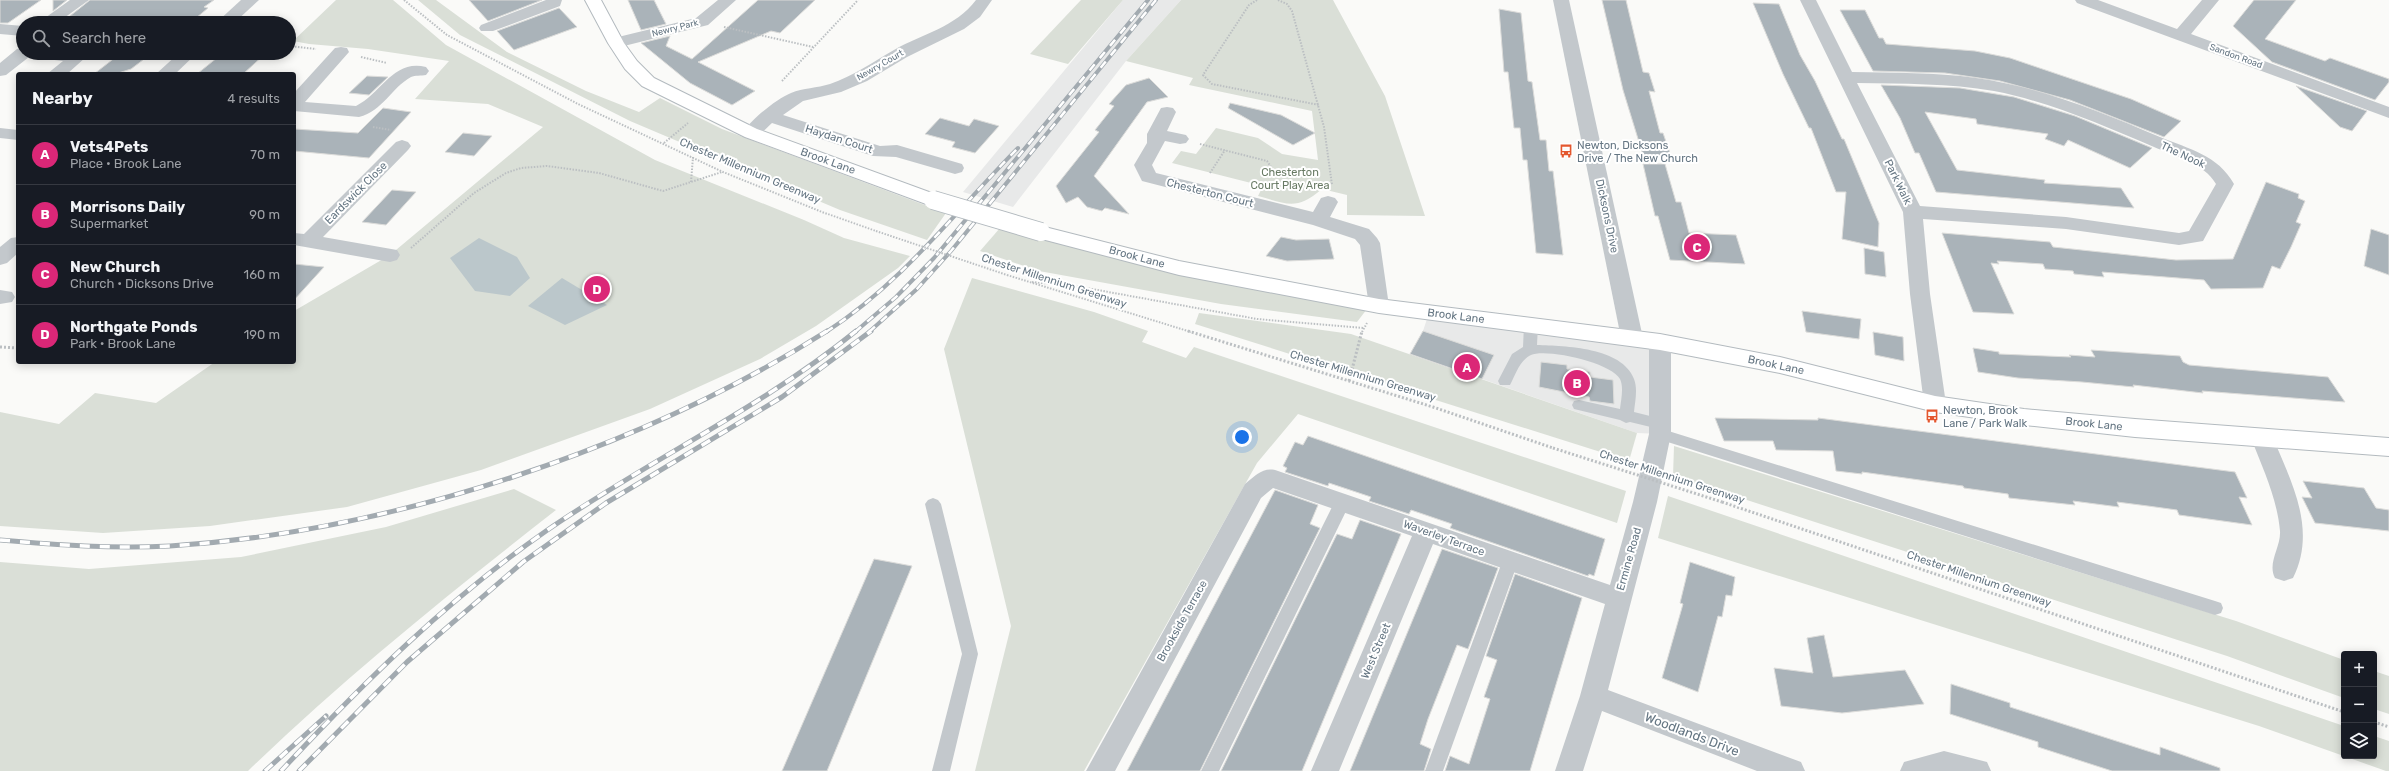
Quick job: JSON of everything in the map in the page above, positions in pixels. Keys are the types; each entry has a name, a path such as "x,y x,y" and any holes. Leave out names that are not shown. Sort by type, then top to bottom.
{"street":[{"path":"57,16 81,0"},
{"path":"232,16 251,0"},
{"path":"487,28 554,3 554,0"},
{"name":"Brook Lane","path":"593,0 616,43 631,65 648,82 751,133 933,200 1041,232 1179,268 1379,306 1660,342 1780,365 1935,404 2024,417 2262,438 2389,447"},
{"name":"Newry Park","path":"616,43 702,22 728,0"},
{"name":"Newry Court","path":"751,133 769,116 797,97 835,88 861,78 901,53 958,26 974,14 984,0"},
{"name":"Dicksons Drive","path":"1561,0 1632,338"},
{"name":"Park Walk","path":"1808,0 1912,212 1920,294 1935,404"},
{"name":"Sandon Road","path":"2083,0 2389,113"},
{"path":"2180,36 2211,0"},
{"path":"0,29 16,30"},
{"path":"296,103 341,52"},
{"path":"0,71 16,58"},
{"path":"59,72 74,60"},
{"path":"168,72 181,60"},
{"path":"296,105 359,112 365,110 382,96 406,71 417,70"},
{"name":"The Nook","path":"1846,77 1968,82 2021,92 2065,105 2202,161 2219,173 2225,184 2196,236 2179,239 2066,224 1912,212"},
{"name":"Chesterton Court","path":"1168,112 1156,134 1156,143 1143,165 1149,177 1319,220 1362,234 1370,243 1379,306"},
{"name":"Haydan Court","path":"769,116 879,152 897,151 955,168"},
{"path":"0,133 16,135"},
{"path":"1156,134 1180,139"},
{"name":"Eardswick Close","path":"302,240 402,146"},
{"path":"1319,220 1328,202"},
{"path":"302,240 390,255"},
{"path":"0,258 16,245"},
{"name":"Ermine Road","path":"1569,771 1593,696 1618,598 1645,502 1660,429 1660,342"},
{"path":"2262,438 2286,496 2292,533 2284,571"},
{"name":"Waverley Terrace","path":"1270,477 1343,501 1510,562 1618,598"},
{"name":"Brookside Terrace","path":"1100,771 1253,491 1270,477"},
{"name":"West Street","path":"1325,771 1426,532"},
{"name":"Woodlands Drive","path":"1593,696 1792,771"},
{"path":"1914,771 1944,764 1977,771"}],"lane":[{"path":"1530,349 1531,325"},
{"path":"1505,381 1517,357 1530,349 1600,358 1621,368 1627,379 1626,418"},
{"path":"1579,406 1626,418 2215,608"},
{"path":"1210,771 1343,501"},
{"path":"933,504 970,654 940,771"},
{"path":"1434,771 1510,562"}],"path":[{"name":"Chester Millennium Greenway","path":"404,0 447,35 578,104 723,172 822,212 1027,282 1349,381 1722,502 2341,711"},
{"path":"797,97 778,86 858,0"},
{"path":"1257,0 1249,5 1202,75 1212,84 1319,105"},
{"path":"1278,0 1287,4 1292,11 1319,105 1324,127 1332,182 1328,202"},
{"path":"702,22 814,47"},
{"path":"341,52 417,70"},
{"path":"664,144 704,109"},
{"path":"359,112 365,125 399,132 402,146"},
{"path":"1180,139 1267,161 1271,167"},
{"path":"1199,190 1225,150"},
{"path":"691,182 693,157"},
{"path":"390,255 407,251 474,193 506,173 521,168 547,166 599,173 663,191 723,172"},
{"path":"1027,282 1081,287 1257,319 1363,328 1349,381"},
{"path":"0,346 16,348"},
{"path":"2377,723 2389,727"}],"shaded area":[{"path":"1123,0 1181,0 1126,61 1013,207 963,192"},
{"path":"479,238 517,257 530,278 510,296 475,291 450,258"},
{"path":"562,278 607,305 565,325 528,306"},
{"path":"1429,313 1660,342 1660,434 1637,433 1410,354 1423,331"}],"green space":[{"path":"336,0 393,0 446,45 655,160 804,220 844,238 910,256 898,268 816,326 760,359 650,409 481,470 347,507 210,526 103,533 0,526 0,412 59,424 95,393 156,403 212,364 296,364 296,310 390,255 543,127 488,104 415,99 449,61 368,49 309,44 296,42 296,38"},
{"path":"418,0 436,0 507,52 586,91 639,112 660,98 722,129 946,213 927,240 840,210 630,121 460,35"},
{"path":"1081,0 1123,0 1068,64 1030,54"},
{"name":"Chesterton Court Play Area","path":"1181,0 1333,0 1385,96 1425,216 1347,215 1347,195 1322,189 1313,196 1298,203 1285,203 1258,196 1263,186 1172,163 1181,151 1196,154 1216,128 1258,138 1282,154 1318,160 1312,111 1189,85 1193,78 1126,61"},
{"path":"1000,228 1367,309 1357,322 1221,304 1039,271 980,251"},
{"path":"972,278 1094,312 1148,331 1142,342 1186,358 1194,347 1626,491 1617,523 1298,414 1257,463 1084,771 975,771 1011,626 944,349"},
{"path":"1199,313 1351,334 1637,433 1629,461 1195,324"},
{"path":"1674,446 2236,621 2341,659 2341,697 2227,656 1673,476"},
{"path":"514,489 556,510 438,604 360,669 248,771 0,771 0,562 89,569 241,557 386,527"},
{"path":"1668,496 2341,725 2341,755 2259,726 1658,538"},
{"path":"2377,672 2389,676 2389,714 2377,710"},
{"path":"2377,737 2389,741 2389,771 2352,759 2377,759"}],"building":[{"path":"0,0 41,0 8,23 0,23"},
{"path":"53,0 67,0 53,11"},
{"path":"90,0 214,0 204,7 208,8 198,16 70,16"},
{"path":"469,0 542,0 488,21"},
{"path":"628,0 654,0 666,24 641,30"},
{"path":"758,0 815,0 780,33 771,31 698,62 755,91 732,105 690,83 641,43 670,36 666,46 692,59"},
{"path":"1602,0 1626,0 1643,72 1649,73 1655,92 1649,91 1660,133 1663,133 1671,156 1643,155 1623,90"},
{"path":"2254,0 2296,0 2265,39 2325,61 2330,58 2389,79 2389,82 2375,100 2272,62 2233,26"},
{"path":"1753,3 1779,4 1800,55 1815,81 1842,139 1844,139 1879,223 1878,247 1842,239 1846,192 1836,192 1811,128 1809,128 1783,74"},
{"path":"559,8 577,27 514,50 497,31"},
{"path":"1499,9 1521,13 1528,81 1532,82 1540,140 1546,140 1549,171 1553,171 1563,255 1536,253 1527,160 1523,160 1520,128 1514,128 1508,72 1504,72"},
{"path":"1840,10 1865,10 1879,38 1883,38 1886,44 1975,51 2010,58 2131,99 2181,121 2164,137 2070,100 2000,81 1945,73 1873,71"},
{"path":"112,60 143,60 131,69 121,72 97,72"},
{"path":"214,60 258,60 245,72 199,72"},
{"path":"367,76 388,77 369,95 349,93"},
{"path":"1149,78 1168,97 1147,102 1094,176 1129,214 1105,208 1102,211 1087,207 1078,197 1066,203 1056,186 1099,132 1095,130 1114,106 1109,104 1126,85"},
{"path":"1881,85 1960,88 2014,97 2075,116 2152,148 2130,168 2068,140 2064,146 2045,139 2048,134 1977,124 1976,119 1925,112 1957,170 2045,180 2044,183 2121,188 2134,208 1936,192 1919,153 1915,153 1900,118"},
{"path":"2296,86 2367,111 2352,131 2340,127"},
{"path":"1230,103 1281,115 1315,133 1293,145 1228,108"},
{"path":"383,108 411,112 369,158 296,151 296,129 358,133"},
{"path":"940,118 969,126 974,119 999,126 975,153 952,147 955,142 925,134"},
{"path":"463,133 492,136 474,156 445,152"},
{"path":"1643,164 1665,164 1676,202 1681,202 1689,233 1736,235 1745,264 1670,260 1658,216 1655,216"},
{"path":"2266,182 2299,194 2298,198 2305,201 2296,222 2301,224 2291,247 2280,269 2272,266 2263,288 2211,289 2204,280 2102,272 2104,277 2074,274 2073,271 2045,269 2043,264 1997,261 1999,264 1991,263 2014,314 1973,312 1942,233 2050,242 2053,247 2176,260 2233,259"},
{"path":"392,190 416,192 386,225 362,222"},
{"path":"2371,229 2389,235 2389,275 2364,266"},
{"path":"1281,237 1296,240 1329,239 1334,259 1287,261 1266,256"},
{"path":"1864,248 1884,252 1886,277 1865,274"},
{"path":"296,264 324,267 296,298"},
{"path":"1802,311 1861,319 1859,339 1806,332"},
{"path":"1423,331 1494,355 1482,379 1410,354"},
{"path":"1873,332 1903,337 1904,361 1875,355"},
{"path":"1973,348 1999,352 1999,354 2071,357 2069,355 2095,357 2091,350 2180,356 2183,362 2189,365 2328,377 2345,402 2202,391 2203,393 2133,385 2134,387 2018,378 1978,372"},
{"path":"1541,362 1567,365 1567,369 1590,372 1590,377 1613,380 1614,404 1590,401 1589,397 1539,387"},
{"path":"1715,418 1818,420 1818,418 2235,472 2247,498 2239,497 2252,525 2179,515 2177,510 2148,506 2117,502 2119,507 2073,501 2075,505 2009,498 2008,494 1964,488 1963,486 1862,472 1862,474 1836,471 1833,451 1776,450 1773,441 1724,441"},
{"path":"1308,436 1605,539 1594,576 1589,574 1588,576 1450,528 1452,524 1411,510 1409,514 1369,501 1371,497 1329,483 1328,486 1285,472 1287,468 1283,466 1295,442 1303,445"},
{"path":"2303,481 2364,488 2376,508 2389,510 2389,531 2315,523 2302,497 2312,498"},
{"path":"1275,490 1318,505 1310,524 1320,528 1200,771 1127,771"},
{"path":"1360,520 1401,534 1302,771 1221,771 1337,534 1352,539"},
{"path":"1442,549 1498,568 1468,649 1457,645 1428,719 1420,744 1431,749 1424,771 1350,771"},
{"path":"874,559 912,566 827,771 782,771"},
{"path":"1690,562 1735,577 1732,596 1726,595 1722,617 1718,616 1698,692 1662,678 1683,604 1680,603"},
{"path":"1515,574 1582,598 1530,771 1445,771 1450,756 1469,764 1490,699 1484,697 1497,660 1486,656"},
{"path":"1824,635 1833,677 1905,670 1924,704 1842,713 1781,706 1774,668 1813,673 1807,638"},
{"path":"1951,684 2010,703 2010,707 2160,755 2160,747 2220,768 2220,771 2112,771 2038,747 2038,742 1950,714"}],"railway":[{"path":"855,332 896,297 934,258 1148,0"},
{"path":"869,332 917,289 951,251 1156,0"},
{"path":"826,332 853,313 904,269 1018,148"},
{"path":"0,540 85,546 170,546 254,538 339,523 426,503 511,478 595,447 677,412 754,374 827,331"},
{"path":"281,771 343,706 407,644 474,585 546,531 624,481 781,385 856,331"},
{"path":"299,771 407,662 523,562 606,503 782,397 871,331"},
{"path":"265,771 326,716"}],"place":[{"name":"Newton, Dicksons Drive / The New Church","path":"1566,151"},
{"name":"New Church","path":"1697,247"},
{"name":"Northgate Ponds","path":"597,289"},
{"name":"Vets4Pets","path":"1467,367"},
{"name":"Morrisons Daily","path":"1577,383"},
{"name":"Newton, Brook Lane / Park Walk","path":"1932,416"}]}
